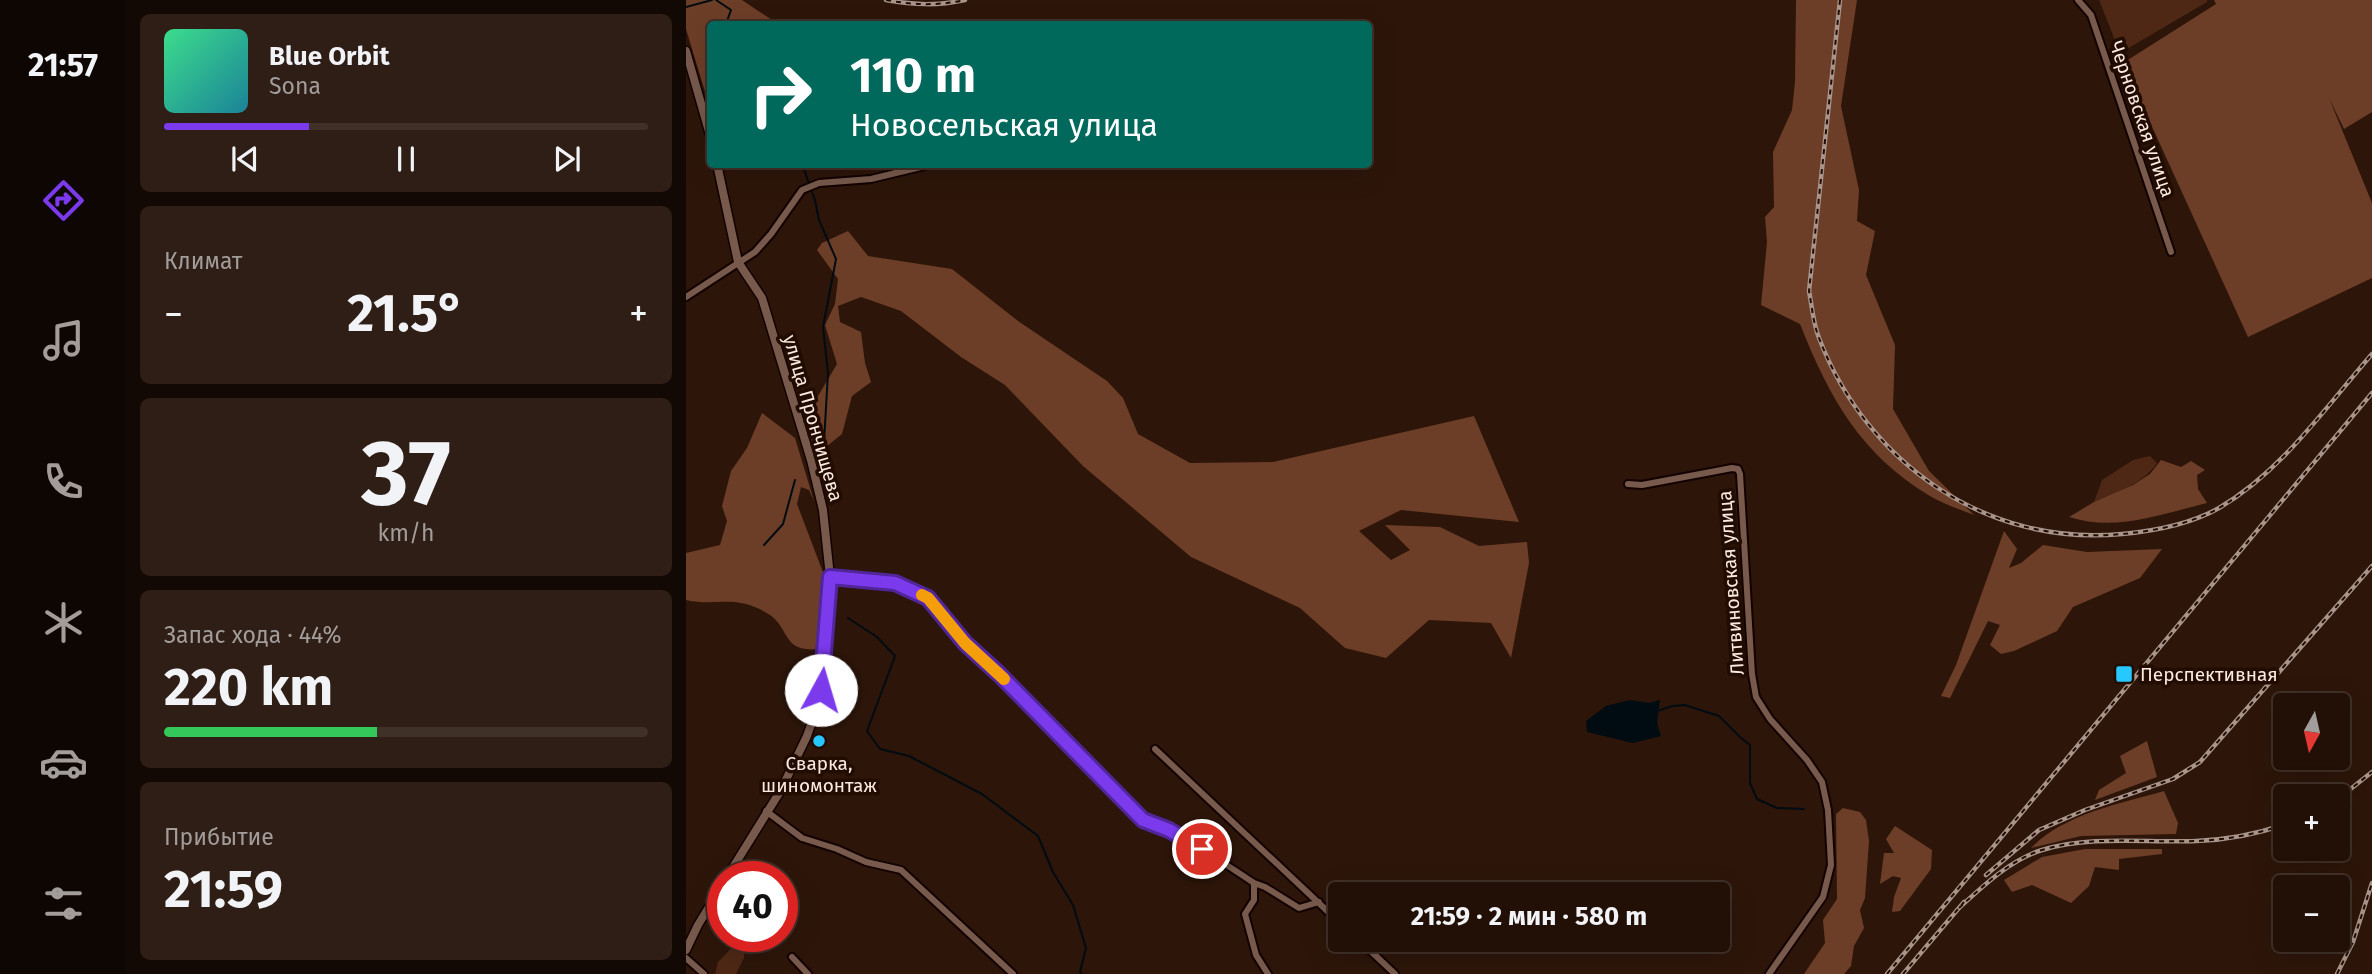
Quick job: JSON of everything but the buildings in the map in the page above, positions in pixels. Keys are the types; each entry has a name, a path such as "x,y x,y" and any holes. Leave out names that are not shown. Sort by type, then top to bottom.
{"street":[{"name":"Черновская улица","path":"2078,0 2091,15 2171,251"},
{"path":"686,51 707,124"},
{"name":"улица Прончищева","path":"719,168 738,262 762,298 811,460 823,510 830,577 824,675 818,705 807,736 781,790 736,861"},
{"path":"686,297 755,253 802,190 819,183 871,179 916,168"},
{"name":"Литвиновская улица","path":"1628,484 1642,485 1732,468 1738,469 1740,474 1751,663 1756,697 1770,719 1807,760 1822,782 1828,810 1832,864 1823,897 1769,974"},
{"path":"830,577 895,583 928,598 965,643 1143,820 1219,858 1254,883 1299,908 1319,902"},
{"path":"1156,749 1328,911"},
{"path":"766,811 802,838 866,862 901,870 1013,974"},
{"path":"1254,883 1254,900 1245,914 1256,955 1268,974"},
{"path":"686,950 707,910"},
{"path":"1372,952 1395,974"},
{"path":"792,957 808,974"},
{"path":"686,958 704,974"}],"shaded area":[{"path":"686,0 742,0 774,21 707,21 707,96 686,29"},
{"path":"1796,0 1857,0 1841,106 1859,190 1857,221 1875,231 1866,275 1895,345 1893,409 1929,471 1974,515 1930,496 1884,462 1850,422 1835,399 1800,324 1761,305 1767,242 1765,217 1774,207 1773,152 1792,110"},
{"path":"2099,0 2207,0 2207,2 2120,53"},
{"path":"2214,0 2372,0 2372,112 2344,129 2329,98 2372,203 2372,278 2248,337 2123,63 2216,4"},
{"path":"848,231 868,256 952,269 1018,321 1107,381 1123,398 1138,434 1190,463 1273,462 1474,416 1519,522 1401,510 1359,531 1391,560 1410,550 1385,525 1440,527 1479,546 1527,542 1529,563 1511,658 1491,623 1429,620 1386,658 1345,648 1300,608 1191,557 1083,466 1005,385 961,357 901,311 861,297 838,306 840,322 861,332 865,363 871,382 852,396 842,434 816,455 805,418 837,364 825,325 835,304 838,279 817,250 822,243"},
{"path":"762,413 795,438 814,501 809,490 801,487 797,504 824,575 818,649 797,647 773,617 754,607 734,602 686,600 686,553 720,545 727,521 722,506 731,471 747,448"},
{"path":"2150,456 2157,463 2144,477 2129,487 2094,502 2102,480 2133,460"},
{"path":"2161,460 2181,467 2191,461 2205,470 2197,475 2198,489 2207,503 2121,522 2104,523 2069,517 2094,502 2133,485 2150,474"},
{"path":"2004,531 2017,549 2009,568 2021,563 2043,545 2087,552 2162,549 2140,578 2073,607 2057,631 2014,651 2001,654 1990,645 2000,625 1988,621 1950,698 1941,696 1956,665"},
{"path":"1630,700 1649,703 1660,700 1657,723 1661,736 1633,743 1587,732 1586,721 1606,706"},
{"path":"2147,741 2157,777 2095,800 2099,790 2126,773 2120,756"},
{"path":"2164,791 2178,823 2176,834 2081,836 2031,848 2044,836 2076,818"},
{"path":"1843,808 1860,812 1866,820 1869,841 1865,898 1860,910 1864,928 1854,946 1851,966 1844,974 1804,974 1825,943 1823,920 1837,899 1836,814"},
{"path":"1895,826 1932,850 1931,869 1900,911 1892,912 1901,878 1893,876 1880,884 1884,853 1894,853 1886,839"},
{"path":"2085,849 2162,849 2162,854 2119,859 2119,870 2095,867 2089,886 2071,903 2032,885 2012,892 2004,880 2042,857"},
{"path":"728,952 745,952 736,974 715,974 718,962"}],"waterway":[{"path":"686,7 712,0"},
{"path":"716,0 731,10 727,21"},
{"path":"803,168 819,220 836,259 823,327 828,373 824,442"},
{"path":"764,545 783,524 795,480"},
{"path":"848,618 877,637 895,656 867,731 880,749 909,756 982,794 1038,836 1053,872 1073,905 1086,948 1080,972 1082,974"},
{"path":"1657,711 1685,705 1719,716 1750,745 1750,783 1757,799 1777,808 1804,809"}],"railway":[{"path":"886,0 925,4 965,0"},
{"path":"1840,0 1809,291 1814,320 1819,338 1840,383 1867,423 1900,458 1938,488 1979,511 2024,526 2072,534 2122,534 2159,529 2184,522 2219,508 2263,476 2302,437 2372,354"},
{"path":"1887,974 2372,393"},
{"path":"1986,875 2039,830 2085,810 2173,779 2200,762 2372,566"},
{"path":"2350,789 2372,772"},
{"path":"1959,908 2019,860 2061,845 2099,841 2196,841 2253,834 2273,828"},
{"path":"2337,974 2353,942 2372,883"},
{"path":"1903,974 1964,902"}],"slow traffic":[{"path":"922,595 928,598 965,643 1004,679"}],"place":[{"name":"Перспективная","path":"2124,674"},
{"name":"Сварка, шиномонтаж","path":"819,741"}],"route":[{"path":"821,690 830,577 895,583 912,589 928,598 965,643 1143,820 1169,830 1202,849"}]}
